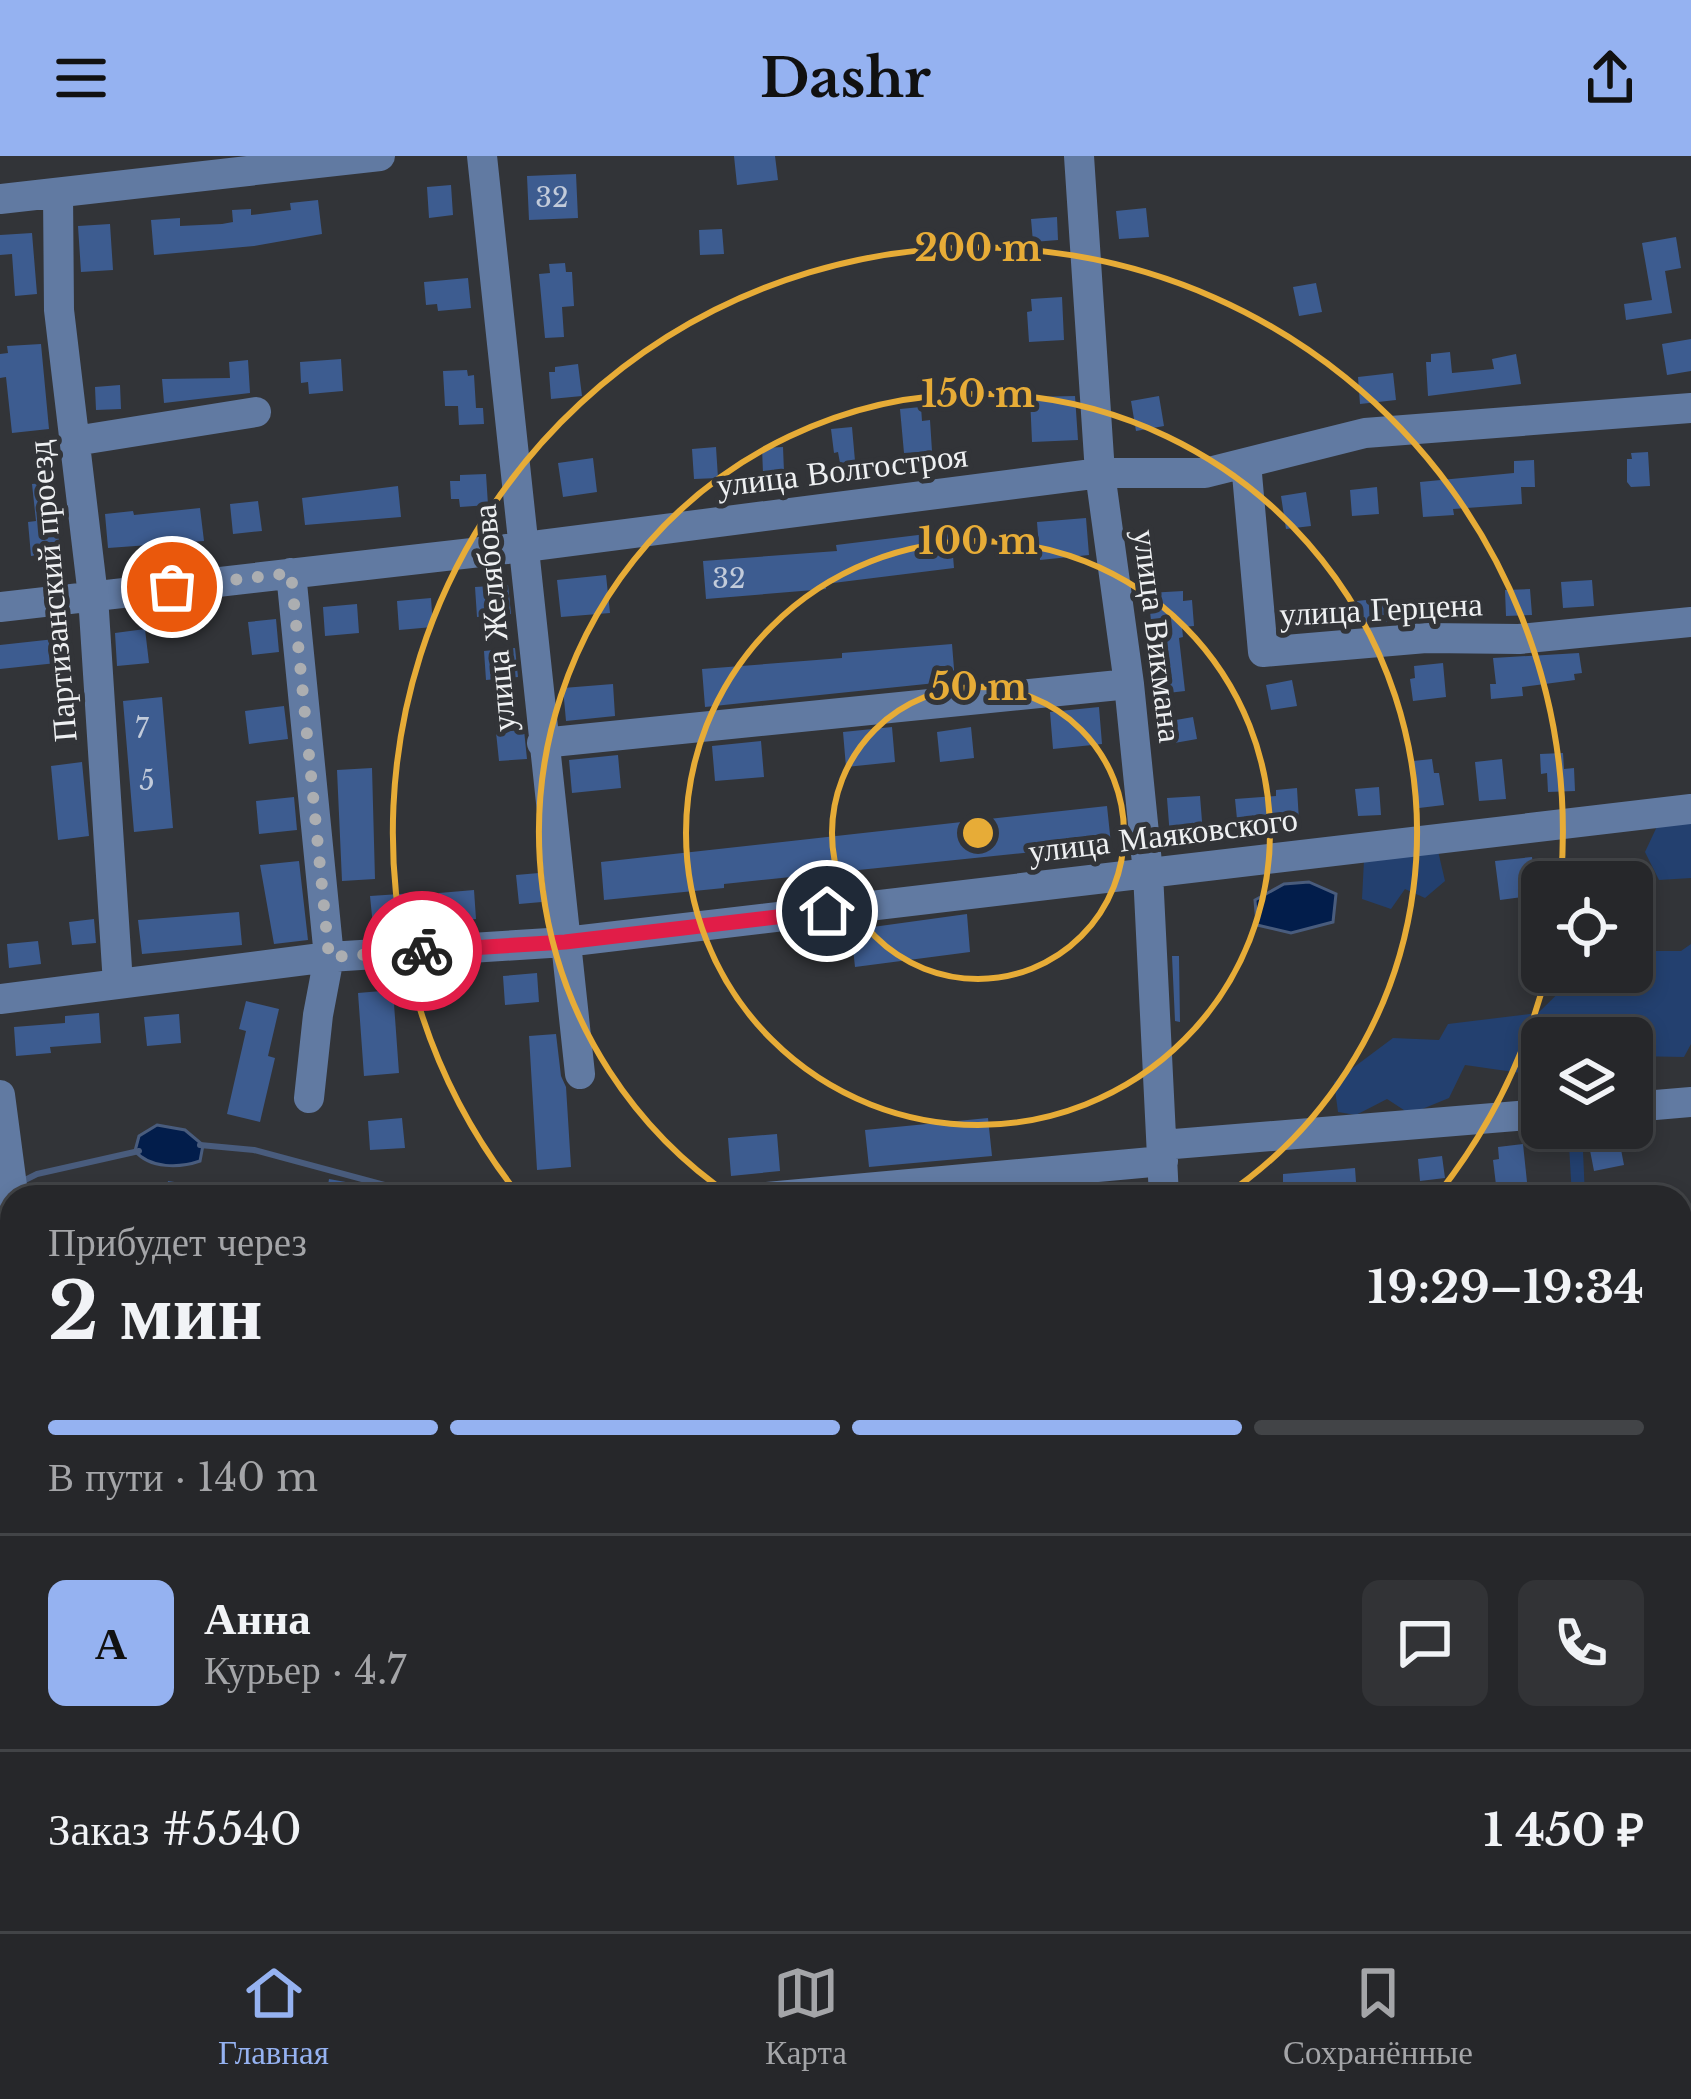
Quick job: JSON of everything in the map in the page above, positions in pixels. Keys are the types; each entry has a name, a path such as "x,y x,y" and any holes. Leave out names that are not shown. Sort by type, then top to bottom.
{"street":[{"path":"0,199 380,156"},
{"name":"улица Желябова","path":"482,156 580,1074"},
{"name":"улица Викмана","path":"1079,156 1100,473 1129,683 1148,873 1164,1185"},
{"name":"Партизанский проезд","path":"58,193 59,310 93,596 118,983"},
{"name":"улица Волгостроя","path":"0,607 525,548 1100,473 1205,473 1365,434 1691,408"},
{"path":"75,441 256,412"},
{"name":"улица Герцена","path":"1246,463 1263,652 1426,638 1519,639 1691,622"},
{"path":"291,573 329,957 309,1098"},
{"path":"542,743 1129,683"},
{"name":"улица Маяковского","path":"0,999 329,957 565,942 1691,809"},
{"path":"0,1095 12,1185"},
{"path":"1653,1105 1691,1102"},
{"path":"875,1185 1521,1116"}],"shaded area":[{"path":"1691,817 1691,878 1659,880 1645,852 1660,820"},
{"path":"1438,851 1445,881 1425,898 1405,889 1391,909 1362,899 1364,860"},
{"path":"1309,882 1336,894 1333,922 1291,933 1257,925 1255,900 1284,884"},
{"path":"1691,944 1691,1044 1684,1057 1653,1056 1653,1017 1521,1017 1521,1073 1465,1065 1449,1098 1410,1114 1387,1099 1356,1115 1338,1112 1334,1082 1393,1038 1439,1040 1448,1024 1538,1013 1558,993 1653,993 1653,951 1681,951"},
{"path":"157,1125 185,1130 203,1145 200,1161 166,1165 141,1157 135,1151 139,1136"},
{"path":"1569,1149 1583,1149 1584,1185 1571,1185"}],"building":[{"path":"734,156 775,156 778,180 737,185"},
{"path":"576,174 578,218 529,220 527,176"},
{"path":"451,185 453,215 429,218 427,187"},
{"path":"318,200 322,234 154,255 151,220 180,218 180,226 222,224 233,222 232,210 251,209 251,215 291,210 290,203"},
{"path":"1146,208 1149,237 1119,239 1116,211"},
{"path":"1057,217 1058,240 1033,242 1031,219"},
{"path":"110,224 113,270 81,272 78,226"},
{"path":"722,229 724,254 700,255 699,230"},
{"path":"32,233 37,294 15,296 12,254 0,255 0,235"},
{"path":"1676,237 1681,268 1665,271 1672,313 1626,320 1624,304 1652,300 1642,243"},
{"path":"565,263 566,272 572,272 574,306 562,307 564,337 545,338 539,274 550,273 549,264"},
{"path":"468,278 471,308 438,311 437,304 426,305 424,282"},
{"path":"1316,283 1322,312 1299,316 1293,287"},
{"path":"1062,297 1064,340 1029,342 1031,299"},
{"path":"1691,339 1691,371 1667,375 1662,344"},
{"path":"41,344 49,429 12,433 6,377 0,378 0,354 8,353 7,346"},
{"path":"1450,352 1452,373 1494,369 1492,359 1516,354 1521,384 1428,396 1426,362 1431,362 1431,354"},
{"path":"341,359 343,391 309,394 308,382 301,383 300,362"},
{"path":"248,360 250,393 164,403 162,379 230,378 229,362"},
{"path":"578,364 582,396 551,399 549,372"},
{"path":"467,370 468,376 474,375 476,408 483,408 484,424 459,425 458,406 445,406 443,371"},
{"path":"1393,373 1396,400 1360,404 1358,377"},
{"path":"120,385 121,409 96,410 95,387"},
{"path":"1075,396 1078,440 1032,442 1030,397"},
{"path":"1159,396 1164,426 1136,431 1131,401"},
{"path":"921,407 922,421 930,420 932,451 904,453 900,409"},
{"path":"852,427 855,461 840,463 831,429"},
{"path":"716,447 718,478 694,479 692,449"},
{"path":"783,447 784,472 763,473 762,448"},
{"path":"1648,452 1650,486 1631,487 1627,459 1632,459 1631,453"},
{"path":"593,458 597,492 563,497 558,463"},
{"path":"1534,460 1535,487 1521,487 1522,504 1453,509 1454,515 1423,517 1420,482 1514,473 1514,461"},
{"path":"486,474 488,505 460,507 459,499 451,499 450,481 460,481 460,475"},
{"path":"55,482 60,553 31,556 28,522 36,521 32,484"},
{"path":"398,486 401,517 305,525 302,498"},
{"path":"1377,487 1379,514 1352,516 1350,490"},
{"path":"1306,492 1311,526 1286,529 1281,496"},
{"path":"258,501 262,531 233,534 230,504"},
{"path":"200,508 204,541 108,548 105,514"},
{"path":"1086,518 1089,555 1040,560 1037,522"},
{"path":"951,531 954,568 825,584 826,589 706,599 703,561 837,551 836,545"},
{"path":"606,575 610,613 561,617 557,580"},
{"path":"1592,580 1594,606 1563,608 1561,582"},
{"path":"508,585 511,614 477,617 475,587"},
{"path":"1530,589 1532,615 1506,616 1505,590"},
{"path":"1183,591 1183,601 1192,600 1194,626 1182,627 1179,638 1185,691 1159,694 1148,593"},
{"path":"431,598 433,627 399,630 397,601"},
{"path":"1384,598 1387,622 1364,624 1363,617 1358,618 1357,601"},
{"path":"1432,601 1465,601 1465,619 1432,619"},
{"path":"357,604 359,633 325,636 323,607"},
{"path":"276,619 279,652 252,655 248,622"},
{"path":"145,629 149,663 117,666 115,633"},
{"path":"64,638 66,662 0,669 0,645"},
{"path":"952,644 955,681 705,707 702,669"},
{"path":"515,648 518,677 486,680 484,651"},
{"path":"1579,653 1582,673 1574,674 1575,680 1522,687 1523,696 1491,699 1490,684 1496,684 1493,658"},
{"path":"1443,663 1446,697 1413,701 1410,679 1415,678 1414,666"},
{"path":"1292,680 1297,706 1271,710 1266,685"},
{"path":"613,684 615,716 566,721 563,688"},
{"path":"162,697 173,828 134,832 123,701"},
{"path":"284,706 288,739 249,744 245,711"},
{"path":"1099,707 1102,744 1053,749 1050,712"},
{"path":"1193,717 1197,739 1163,745 1159,723"},
{"path":"892,727 895,762 846,767 843,732"},
{"path":"971,727 974,758 940,762 937,732"},
{"path":"524,730 527,759 499,761 496,732"},
{"path":"761,741 764,777 715,781 712,746"},
{"path":"1563,753 1564,769 1574,768 1575,791 1548,792 1540,754"},
{"path":"618,755 621,788 572,793 569,760"},
{"path":"1432,759 1444,805 1419,808 1417,794 1413,795 1413,761"},
{"path":"1502,759 1506,799 1479,801 1475,762"},
{"path":"82,762 89,836 58,840 51,766"},
{"path":"372,768 375,879 342,881 337,770"},
{"path":"1379,787 1381,815 1358,816 1355,789"},
{"path":"1297,788 1299,821 1246,826 1246,819 1237,819 1235,799 1276,796 1276,790"},
{"path":"1200,796 1203,834 1170,837 1167,798"},
{"path":"294,797 297,830 259,834 256,801"},
{"path":"1107,806 1111,844 604,900 601,862"},
{"path":"1532,857 1532,861 1521,861 1521,897 1500,900 1495,861"},
{"path":"299,861 308,940 274,944 260,865"},
{"path":"539,873 542,902 519,904 516,875"},
{"path":"474,890 476,919 442,922 439,893"},
{"path":"430,892 432,905 387,910 388,924 373,926 370,896"},
{"path":"239,912 242,945 142,954 138,920"},
{"path":"967,914 970,952 855,967 851,930"},
{"path":"94,919 96,943 72,945 69,922"},
{"path":"38,941 41,964 9,968 7,944"},
{"path":"1172,956 1179,956 1180,1022 1175,1021"},
{"path":"537,973 539,1002 505,1005 503,976"},
{"path":"393,990 399,1073 364,1076 358,993"},
{"path":"246,1001 279,1009 268,1056 275,1058 260,1122 227,1114 246,1031 239,1029"},
{"path":"99,1013 101,1043 50,1047 51,1053 16,1056 14,1027 65,1023 65,1016"},
{"path":"179,1014 181,1043 147,1046 144,1017"},
{"path":"556,1034 566,1087 571,1167 537,1170 529,1036"},
{"path":"402,1118 405,1148 370,1150 368,1121"},
{"path":"988,1118 992,1156 869,1167 865,1130"},
{"path":"777,1134 780,1171 731,1176 728,1138"},
{"path":"1521,1144 1527,1182 1496,1185 1493,1160 1499,1159 1498,1147"},
{"path":"1590,1149 1621,1149 1624,1165 1594,1171"},
{"path":"1442,1156 1445,1178 1420,1181 1418,1159"},
{"path":"1355,1168 1356,1185 1283,1185 1283,1174"},
{"path":"329,1179 363,1185 328,1185"}],"waterway":[{"path":"200,1145 254,1150 384,1185"},
{"path":"19,1183 37,1174 139,1151"}],"way so far":[{"path":"172,587 291,573 329,957 422,951"}],"route":[{"path":"422,951 565,942 827,911"}]}
